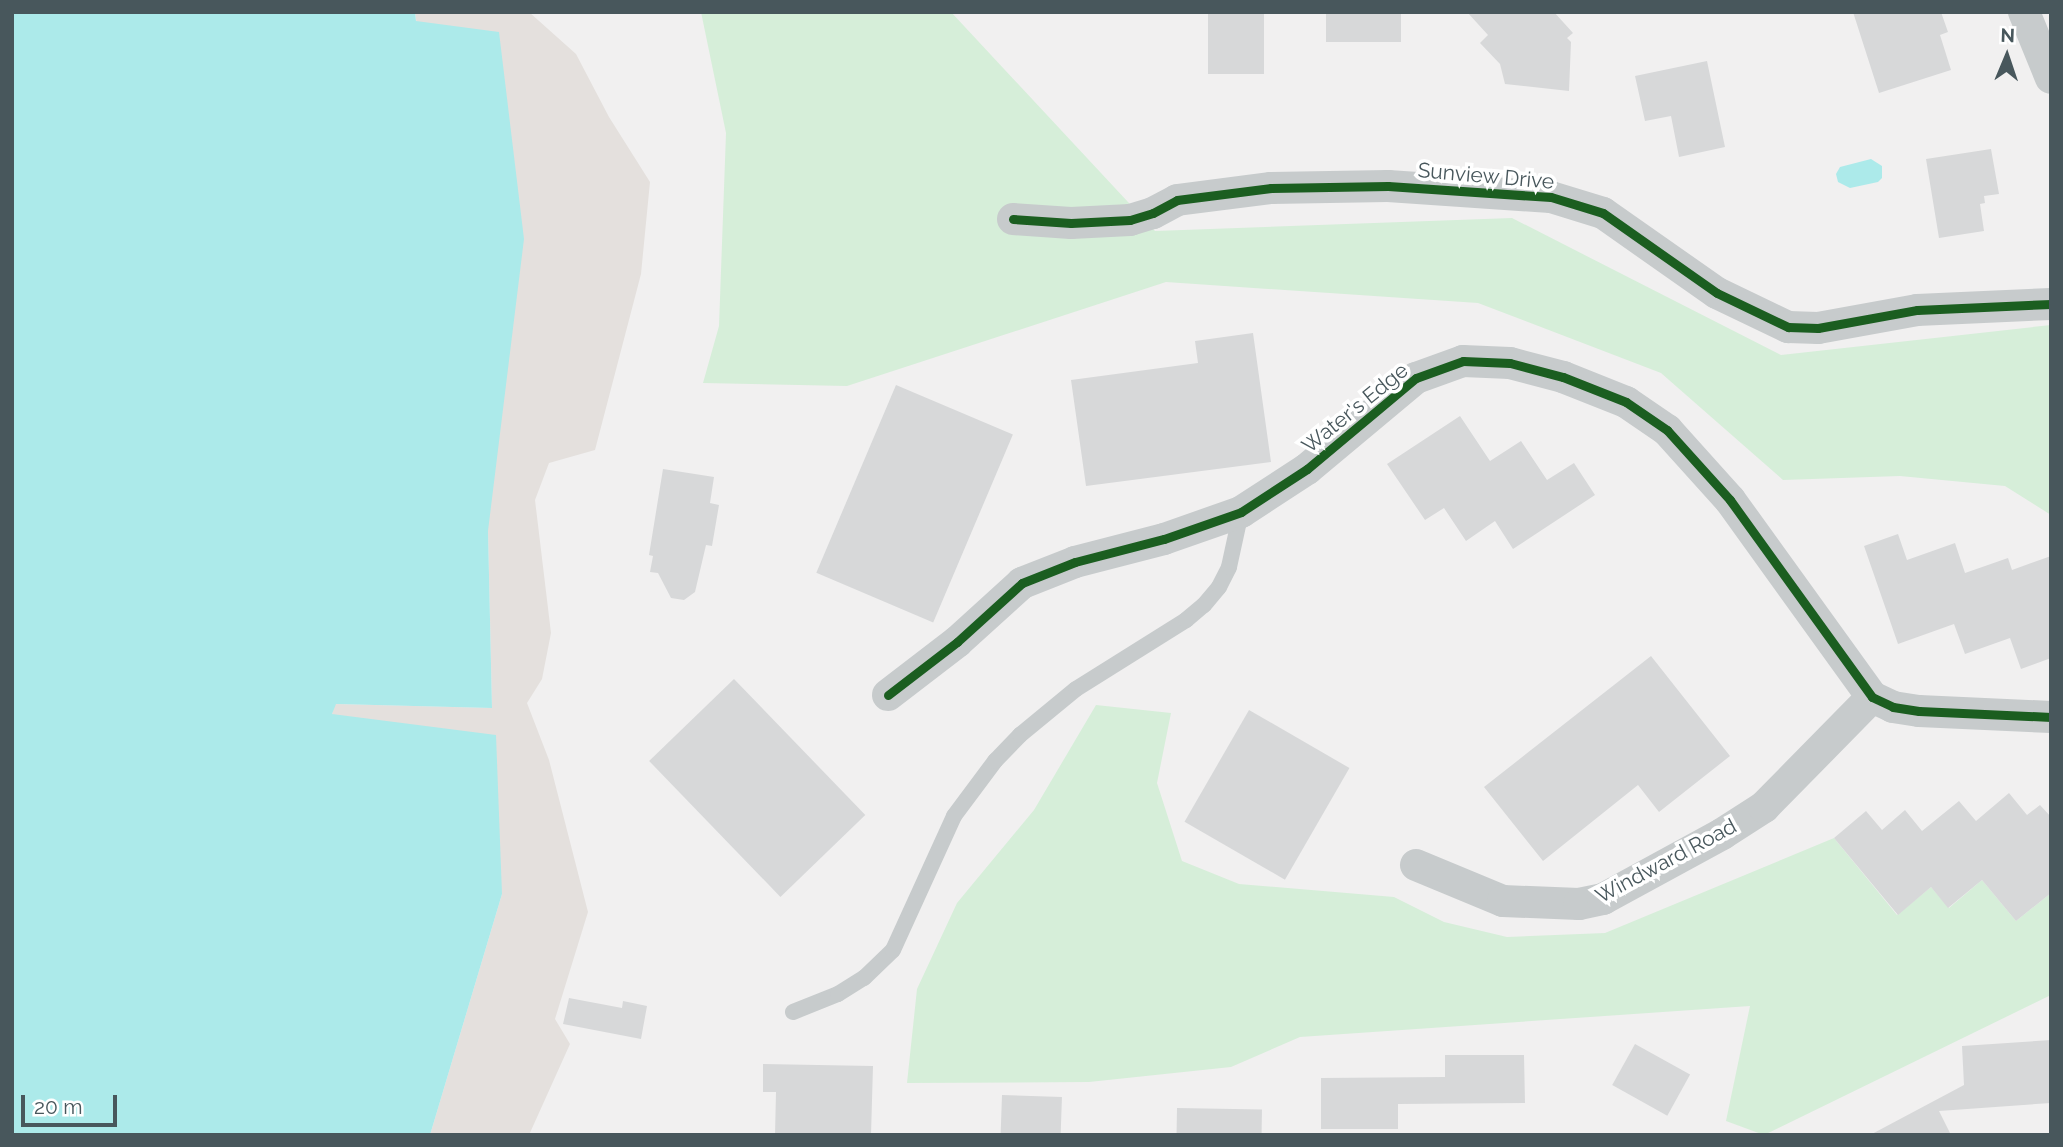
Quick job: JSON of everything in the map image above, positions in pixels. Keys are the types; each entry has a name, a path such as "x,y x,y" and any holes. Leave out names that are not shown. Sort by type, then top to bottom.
{"street":[{"path":"2024,12 2051,78"},
{"name":"Sunview Drive","path":"1013,219 1071,223 1130,220 1153,213 1177,200 1271,188 1388,186 1551,197 1603,213 1717,293 1788,327 1818,328 1917,310 2051,304"},
{"name":"Water's Edge","path":"888,695 957,642 1022,583 1075,562 1164,539 1241,512 1307,469 1416,378 1463,361 1510,363 1563,377 1626,402 1667,430 1730,500 1872,696"},
{"path":"1872,696 1893,707 1919,712 2051,716"},
{"name":"Windward Road","path":"1416,865 1503,901 1579,904 1603,899 1722,834 1764,807 1872,696"}],"lane":[{"path":"793,1012 838,994 864,978 893,950 954,816 995,761 1020,735 1087,681 1186,621 1204,605 1219,587 1230,567 1241,512"}],"green space":[{"path":"701,12 951,12 1155,231 1512,218 1781,355 2051,325 2051,515 2005,486 1900,476 1783,480 1661,373 1478,303 1166,282 847,386 703,383 719,326 726,133"},
{"path":"1096,705 1171,713 1157,783 1182,861 1239,884 1394,897 1444,922 1507,937 1605,933 1834,838 1897,915 1931,887 1949,908 1982,880 2016,921 2051,893 2051,995 1764,1135 1726,1121 1750,1006 1300,1037 1231,1067 1089,1082 907,1083 917,989 957,903 1034,810"}],"sand":[{"path":"415,12 529,12 576,54 609,117 650,182 641,274 595,450 549,463 535,500 551,633 542,679 527,703 549,760 588,912 555,1019 570,1044 529,1135 430,1135 502,894 332,714 335,704 492,708 488,531"}],"water":[{"path":"12,12 415,12 416,21 499,32 524,239 488,531 492,708 336,704 332,714 496,735 502,894 430,1135 12,1135"},
{"path":"1871,159 1882,166 1882,178 1878,182 1850,188 1838,182 1836,174 1840,167"}],"building":[{"path":"1208,12 1264,12 1264,74 1208,74"},
{"path":"1326,12 1401,12 1401,42 1326,42"},
{"path":"1467,12 1554,12 1573,33 1567,38 1571,42 1569,91 1505,84 1500,64 1480,43 1488,35"},
{"path":"1853,12 1941,12 1948,32 1940,35 1951,70 1879,93"},
{"path":"1707,61 1725,147 1679,157 1671,116 1645,121 1635,76"},
{"path":"1991,149 1999,194 1984,196 1985,203 1980,204 1984,231 1939,238 1926,159"},
{"path":"1253,333 1271,462 1086,486 1071,380 1198,363 1195,341"},
{"path":"896,385 1013,435 933,622 816,573"},
{"path":"1460,416 1490,461 1521,441 1547,480 1574,463 1595,495 1513,549 1495,521 1466,541 1444,508 1425,520 1387,464"},
{"path":"663,469 714,477 710,503 719,505 712,546 706,545 695,592 684,600 671,598 658,573 650,572 653,556 649,555"},
{"path":"1898,534 1907,560 1955,543 1965,573 2008,558 2012,570 2051,556 2051,658 2021,669 2010,638 1965,654 1954,624 1898,644 1864,546"},
{"path":"1651,656 1730,756 1659,812 1638,785 1543,861 1484,787"},
{"path":"734,679 865,815 780,897 649,761"},
{"path":"1249,710 1349,768 1285,880 1184,822"},
{"path":"2009,793 2027,815 2040,805 2051,817 2051,893 2016,921 1982,880 1948,908 1931,887 1898,915 1834,838 1866,811 1882,830 1905,810 1922,831 1959,801 1976,821"},
{"path":"569,998 622,1008 623,1001 647,1006 641,1039 563,1024"},
{"path":"2051,1040 2051,1103 1939,1111 1951,1135 1870,1135 1964,1085 1962,1046"},
{"path":"1635,1044 1690,1075 1667,1116 1612,1085"},
{"path":"1445,1055 1524,1055 1525,1103 1398,1104 1398,1129 1321,1129 1321,1078 1445,1077"},
{"path":"763,1064 873,1066 871,1135 775,1135 776,1092 763,1092"},
{"path":"1002,1095 1062,1097 1061,1135 1001,1134"},
{"path":"1177,1108 1262,1109 1262,1135 1177,1135"}],"cycle path":[{"path":"1013,219 1071,223 1130,220 1153,213 1177,200 1271,188 1388,186 1551,197 1603,213 1717,293 1788,327 1818,328 1917,310 2051,304"},
{"path":"888,695 957,642 1022,583 1075,562 1164,539 1241,512 1307,469 1416,378 1463,361 1510,363 1563,377 1626,402 1667,430 1730,500 1872,697 1893,707 1919,711 2051,717"}]}
